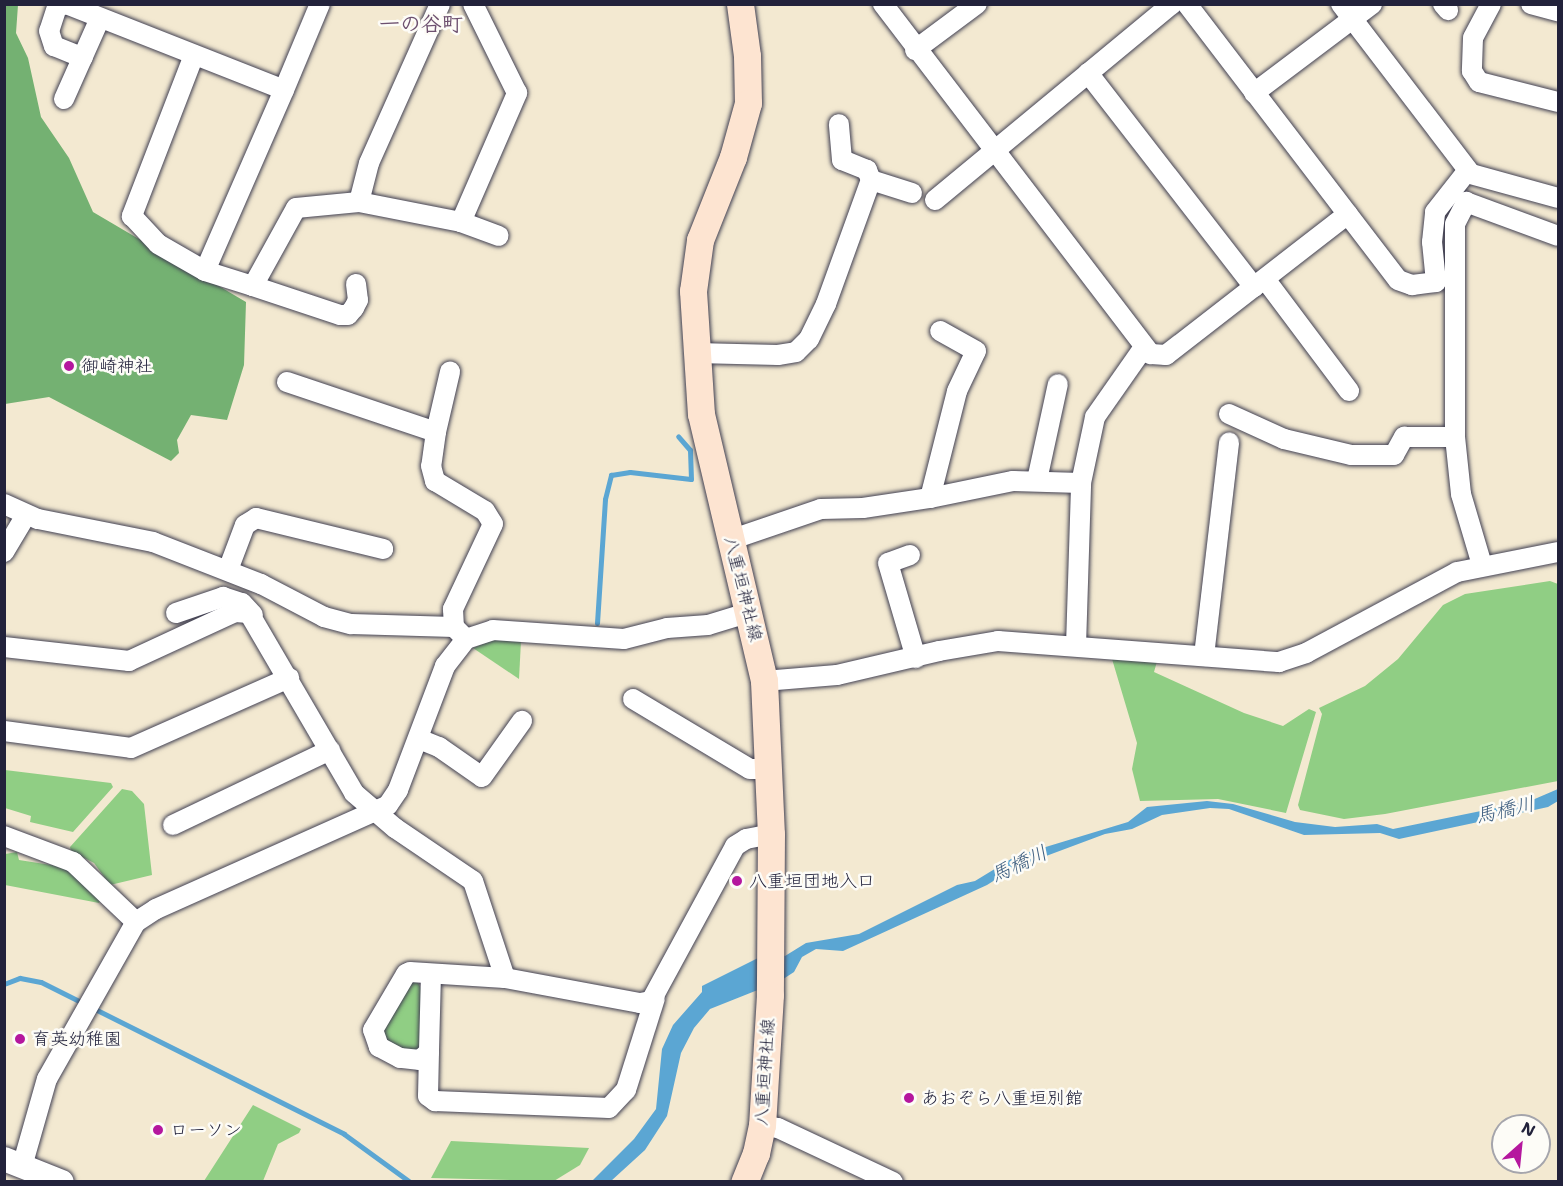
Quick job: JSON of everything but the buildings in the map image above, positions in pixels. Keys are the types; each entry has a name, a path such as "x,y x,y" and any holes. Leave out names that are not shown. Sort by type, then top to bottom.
{"main road":[{"name":"八重垣神社線","path":"740,4 747,56 748,103 734,157 697,254 696,353 701,414 764,681 771,834 770,992 762,1125 756,1153 744,1182"}],"street":[{"path":"83,58 54,46 49,31 57,7 66,4 284,90"},
{"path":"205,271 320,4"},
{"path":"359,202 369,163 440,4"},
{"path":"461,222 517,93 473,4"},
{"path":"883,4 915,50 997,152 1151,354 1166,355 1348,214"},
{"path":"915,50 977,4"},
{"path":"935,200 997,152 1172,4"},
{"path":"1187,4 1398,280 1412,285 1444,281"},
{"path":"1254,93 1346,12 1372,4"},
{"path":"1491,4 1473,38 1472,71 1479,82 1558,102"},
{"path":"1531,4 1558,11"},
{"path":"1346,12 1467,170 1478,178 1558,198"},
{"path":"64,99 97,25"},
{"path":"194,55 132,216 158,244 205,271 340,315 348,315 354,308 358,300 356,284"},
{"path":"1088,73 1349,392"},
{"path":"696,353 778,355 802,347 826,304 871,180 867,170 842,160 839,124"},
{"path":"1467,170 1439,203 1433,220 1458,369 1455,437 1461,494 1482,565"},
{"path":"871,180 912,193"},
{"path":"253,286 291,211 359,202 461,222 499,236"},
{"path":"1444,281 1454,231 1466,202 1558,236"},
{"path":"930,498 957,391 976,351 940,332"},
{"path":"1076,646 1081,483 1095,417 1144,347"},
{"path":"62,1182 14,1161 47,1079 88,1003 136,922 156,909 376,810 395,798 445,666 460,633 453,609 493,524 485,511 435,481 431,466 436,432 450,372"},
{"path":"287,382 436,432"},
{"path":"1037,480 1058,384"},
{"path":"1229,414 1284,439 1351,455 1394,455 1404,437 1455,437"},
{"path":"1204,656 1229,442"},
{"path":"730,540 820,509 863,508 930,498 1013,481 1081,483"},
{"path":"4,504 26,515 153,542 228,570 324,617 351,624 460,633 493,630 624,639 667,628 708,625 747,613"},
{"path":"4,552 26,515"},
{"path":"228,570 245,525 260,517 383,549"},
{"path":"764,681 837,675 998,641 1260,662 1294,657 1457,572 1482,565 1558,552"},
{"path":"910,555 888,563 916,658"},
{"path":"176,613 223,597 242,603 255,617 354,793 473,881 505,978"},
{"path":"4,647 129,661 235,612 243,611 255,617"},
{"path":"4,730 131,748 289,678"},
{"path":"633,699 750,769 769,770"},
{"path":"419,739 439,747 482,777 522,721"},
{"path":"172,825 330,750"},
{"path":"431,974 428,1096 435,1101 609,1108 626,1090 655,998 735,846 746,838 771,834"},
{"path":"4,836 73,862 136,922"},
{"path":"429,1052 420,1060 400,1058 379,1047 373,1034 402,977 410,972 505,978 640,1003 655,998"},
{"path":"762,1125 778,1128 893,1182"}],"green space":[{"path":"4,5 18,5 16,33 28,58 41,117 69,158 93,212 246,302 244,365 227,420 191,415 177,440 179,453 171,461 49,397 5,404"},
{"path":"1550,581 1558,584 1558,781 1385,814 1344,819 1300,810 1298,805 1322,714 1319,708 1365,686 1398,659 1443,605 1465,594"},
{"path":"495,639 521,641 519,679 473,648"},
{"path":"1158,658 1154,672 1244,713 1283,726 1309,709 1316,712 1286,813 1218,799 1140,801 1132,769 1137,743 1112,659"},
{"path":"5,770 111,783 113,787 73,832 30,822 31,816 5,808"},
{"path":"122,789 132,791 144,804 152,875 110,885 94,863 71,851 70,847"},
{"path":"17,852 19,860 64,867 100,900 99,903 5,885 5,854"},
{"path":"405,981 417,981 424,994 419,1051 408,1053 389,1045 381,1033"},
{"path":"253,1105 301,1129 299,1133 278,1144 263,1181 204,1181"},
{"path":"451,1141 589,1148 580,1165 554,1181 431,1178"}],"water":[{"name":"馬橋川","path":"1558,789 1558,801 1548,807 1399,839 1380,833 1304,835 1229,809 1210,808 1162,815 1132,829 1105,834 1014,868 987,885 843,951 816,949 802,957 794,972 774,985 773,954 785,956 806,943 859,934 957,885 975,881 1016,856 1128,822 1147,807 1207,801 1233,804 1295,822 1335,827 1377,824 1393,829 1530,801"},
{"path":"768,953 768,986 710,1009 694,1028 681,1053 667,1116 645,1150 611,1181 591,1182 634,1139 656,1109 662,1049 673,1025 702,992 702,986"}],"waterway":[{"path":"597,623 605,499 611,475 630,472 691,479 690,450 678,436"},
{"path":"4,984 20,978 41,982 344,1134 410,1182"}],"place":[{"name":"御崎神社","path":"69,366"},
{"name":"八重垣団地入口","path":"737,881"},
{"name":"育英幼稚園","path":"20,1039"},
{"name":"あおぞら八重垣別館","path":"909,1098"},
{"name":"ローソン","path":"158,1130"}],"district":[{"name":"一の谷町","path":"421,24"}]}
